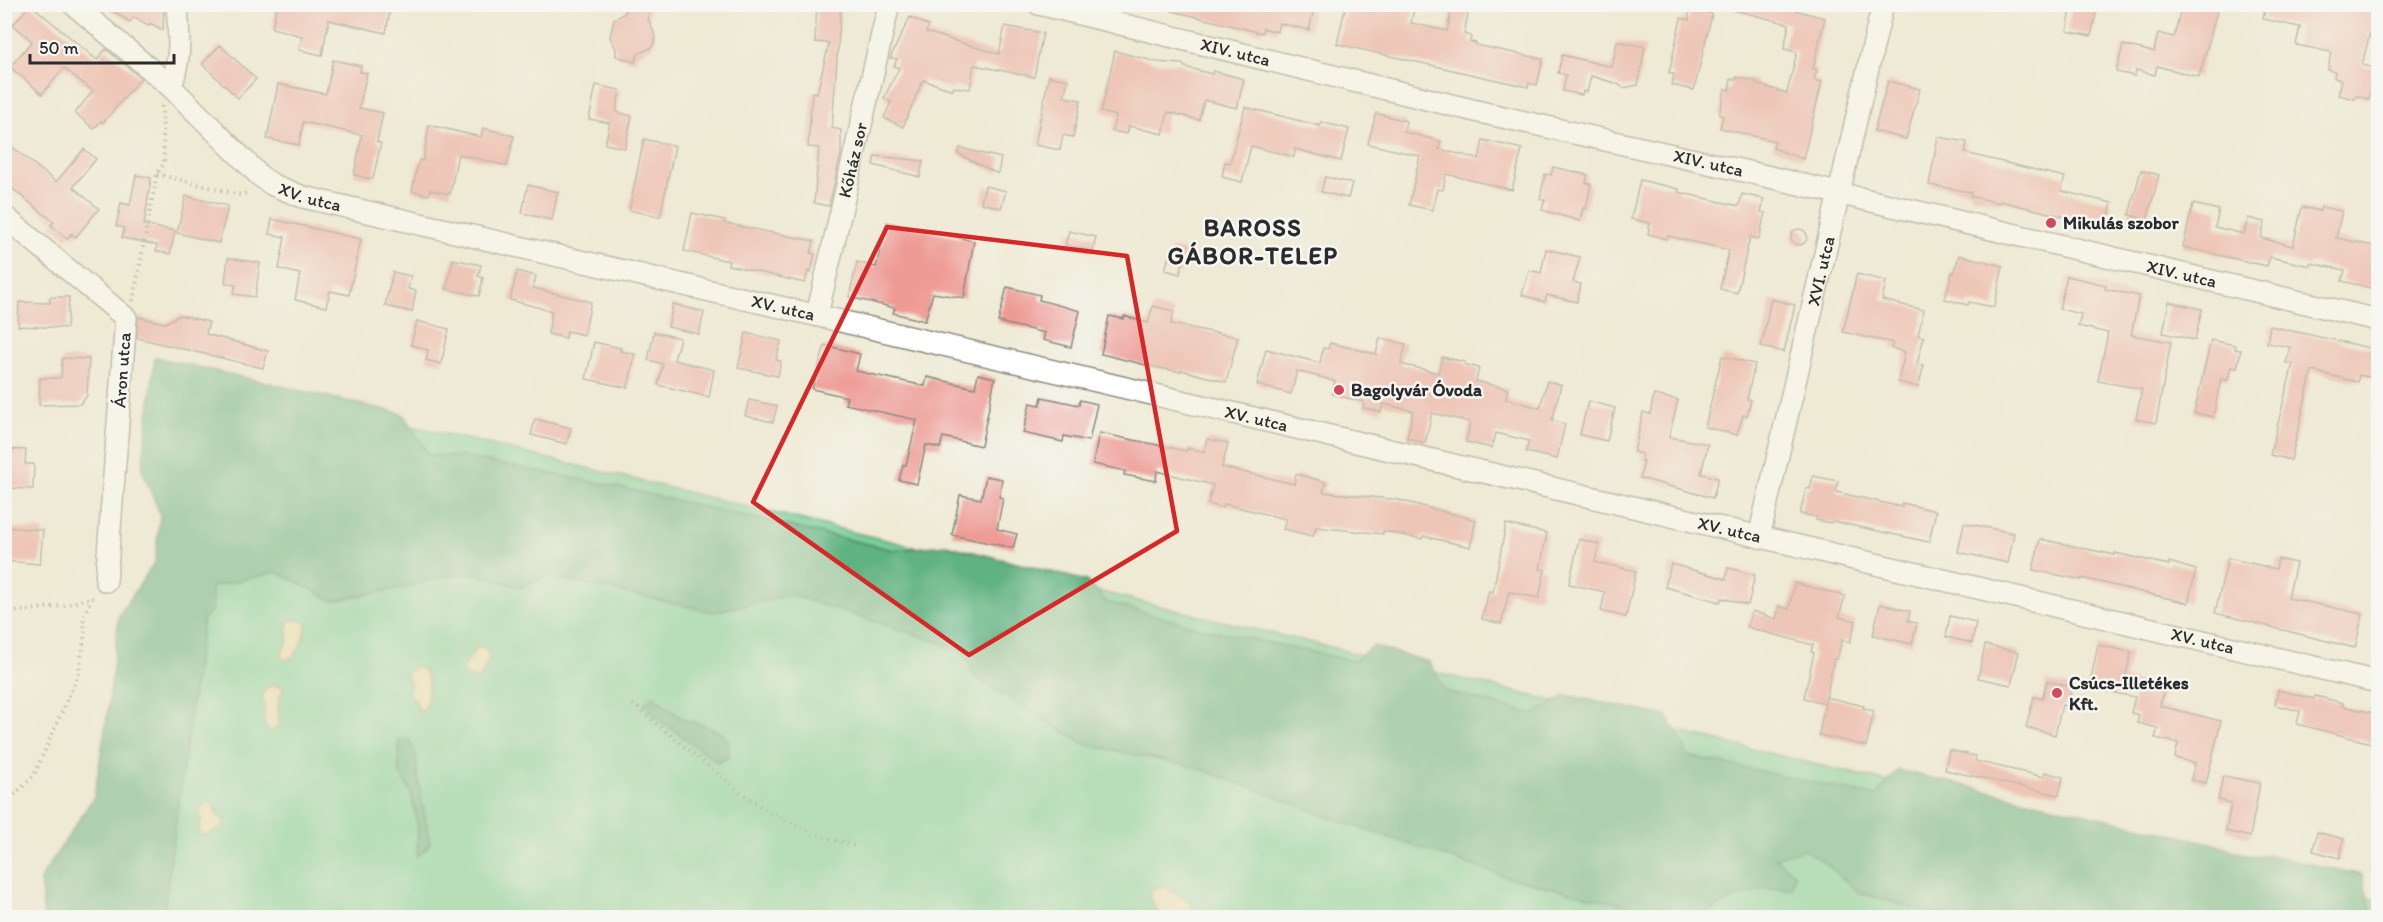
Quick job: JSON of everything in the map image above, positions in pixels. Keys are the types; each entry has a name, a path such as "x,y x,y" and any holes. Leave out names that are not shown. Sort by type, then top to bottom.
{"street":[{"name":"XV. utca","path":"73,4 171,87 260,176 273,185 303,197 817,315 2379,682"},
{"path":"171,87 179,62 177,4"},
{"name":"Kőház sor","path":"817,315 889,4"},
{"name":"XIV. utca","path":"1039,4 1480,112 2379,320"},
{"name":"XVI. utca","path":"1759,537 1883,4"},
{"name":"Áron utca","path":"4,216 126,318 106,581"}],"path":[{"path":"126,318 132,308 158,174 164,163 162,90 171,87"},
{"path":"158,174 241,195 273,185"},
{"path":"4,815 10,799 34,775 79,673 86,632 83,617 92,598 102,589 106,581"},
{"path":"4,613 62,606 92,598"},
{"path":"633,704 741,793 769,812 812,833 855,846"},
{"path":"4,759 10,799"},
{"path":"2373,869 2379,878"}],"highlighted area":[{"path":"887,227 1127,256 1177,531 969,655 753,502"}],"green space":[{"path":"155,357 403,414 429,455 463,457 600,483 894,550 946,545 1086,581 1106,602 1197,627 1354,661 1373,646 1429,662 1445,691 1534,714 1566,695 1667,716 1689,756 1876,796 1898,770 2215,844 2253,857 2269,855 2362,875 2373,917 1955,917 1930,913 1858,892 1823,861 1803,849 1775,858 1795,874 1791,888 1765,888 1737,897 1707,913 1649,911 1503,876 1340,821 1198,768 1084,744 976,678 964,653 933,640 791,595 713,612 547,576 521,588 475,573 442,577 402,588 333,601 277,572 211,587 213,609 203,619 163,917 44,917 40,879 94,797 108,710 119,615 155,562 160,514 142,470"},
{"path":"177,369 2378,900 2378,918 137,918"},
{"path":"654,696 684,720 704,725 725,735 729,742 729,757 718,763 657,718 645,703"},
{"path":"409,739 416,754 418,779 430,842 417,856 418,826 411,793 399,772 399,741"}],"sand":[{"path":"289,621 303,621 307,625 304,636 297,652 283,660 280,655 289,640 287,626"},
{"path":"478,646 487,650 489,660 481,678 476,680 464,674 463,670"},
{"path":"415,666 425,672 428,683 426,707 419,712 417,702 407,692 411,685 406,674"},
{"path":"273,685 282,687 283,691 278,699 279,724 273,731 268,730 265,725 262,697 265,689"},
{"path":"208,802 213,803 217,815 224,821 224,827 204,836 200,833 198,826 201,822 200,809"},
{"path":"1157,886 1167,887 1190,901 1193,904 1192,912 1184,917 1155,917 1158,911 1150,898 1151,891"}],"building":[{"path":"30,4 97,60 106,49 141,78 103,123 101,121 94,129 75,113 93,91 64,68 42,94 10,67 32,41 13,25"},
{"path":"101,4 159,4 164,8 163,30 150,23 149,26 134,17 130,22"},
{"path":"277,4 391,4 386,33 329,20 322,55 299,50 302,36 272,28"},
{"path":"628,4 651,4 648,18 656,38 652,47 638,54 635,62 616,56 616,49 610,37 614,19 625,13"},
{"path":"817,4 841,5 832,128 841,130 841,153 829,206 814,203 819,148 808,147 812,92 817,93 829,43 815,42"},
{"path":"1172,4 1315,4 1309,30 1279,23 1277,32 1263,28 1262,33 1172,11"},
{"path":"1346,4 1415,4 1411,23 1447,31 1453,4 1470,4 1464,34 1471,36 1470,42 1543,59 1537,85 1529,83 1528,87 1337,44"},
{"path":"1735,4 1771,4 1825,18 1813,69 1817,70 1814,80 1822,82 1803,159 1773,148 1775,141 1720,128 1723,116 1719,115 1725,89 1729,90 1731,79 1736,79 1736,77 1756,81 1756,84 1787,93 1797,52 1784,49 1789,24 1734,10"},
{"path":"2072,4 2098,4 2091,36 2067,31"},
{"path":"2182,4 2219,4 2199,77 2157,66 2155,75 2136,70 2135,76 2116,72 2123,45 2154,52 2158,33 2174,37"},
{"path":"2266,4 2379,4 2379,36 2370,33 2362,65 2376,68 2369,99 2338,95 2342,80 2334,78 2335,72 2328,70 2331,52 2296,45 2300,27 2263,19"},
{"path":"1689,9 1712,14 1694,90 1672,85 1674,74 1669,73 1681,18 1689,20"},
{"path":"910,17 929,26 926,32 999,54 1005,26 1043,33 1034,77 974,65 970,89 954,87 953,90 923,80 903,127 884,118 891,102 884,98 899,68 894,66 897,59 890,58"},
{"path":"1617,41 1645,47 1638,85 1623,88 1618,84 1591,76 1587,92 1583,91 1582,95 1563,91 1566,75 1558,73 1562,55 1612,67"},
{"path":"220,45 256,79 238,98 202,64"},
{"path":"1115,51 1157,62 1182,64 1185,67 1212,74 1213,71 1244,79 1237,108 1204,100 1199,120 1168,112 1163,134 1129,126 1127,134 1112,131 1116,116 1101,112"},
{"path":"333,60 361,66 360,72 367,73 359,108 383,113 377,142 381,143 373,179 354,175 362,135 303,122 299,145 267,139 278,84 326,94"},
{"path":"1049,76 1068,80 1064,97 1081,100 1073,137 1063,135 1060,150 1035,145"},
{"path":"1888,81 1920,89 1906,139 1874,131"},
{"path":"596,85 620,90 616,112 632,116 625,148 605,144 610,123 589,119"},
{"path":"1245,107 1320,126 1321,122 1349,129 1341,161 1295,149 1294,157 1251,146 1242,182 1222,177 1225,162 1230,163"},
{"path":"1376,113 1406,121 1404,132 1441,141 1439,149 1479,159 1483,140 1522,149 1512,190 1446,174 1443,190 1437,189 1432,210 1409,205 1420,156 1368,144"},
{"path":"429,125 481,137 483,128 514,136 507,166 458,154 450,194 430,190 429,195 412,191 419,160 423,161"},
{"path":"1938,137 1967,142 1965,153 2065,177 2061,191 2112,203 2106,227 1970,196 1971,192 1929,185"},
{"path":"644,139 675,146 660,217 629,210"},
{"path":"4,140 56,182 84,149 96,159 73,187 99,209 76,237 71,234 67,239 51,225 54,222 4,182"},
{"path":"960,148 1001,158 998,174 958,154"},
{"path":"875,156 923,161 920,177 873,165"},
{"path":"1553,167 1588,175 1586,183 1591,184 1586,209 1583,208 1580,221 1542,210 1545,200 1540,199 1545,174 1551,175"},
{"path":"2141,170 2159,175 2147,220 2129,215"},
{"path":"136,175 151,178 144,225 175,231 170,254 156,251 157,245 122,238 124,228 116,226 121,203 130,205"},
{"path":"1325,177 1352,183 1348,198 1321,192"},
{"path":"1640,180 1679,189 1678,192 1739,206 1742,194 1764,199 1761,212 1765,213 1759,239 1750,237 1737,293 1720,289 1729,250 1668,236 1667,239 1648,234 1650,223 1631,219"},
{"path":"528,185 558,192 552,220 522,213"},
{"path":"985,186 1006,191 1001,208 981,203"},
{"path":"186,196 228,206 219,243 177,233"},
{"path":"2193,204 2219,210 2215,227 2244,234 2248,218 2265,222 2261,238 2293,246 2302,207 2320,211 2321,207 2342,211 2336,238 2379,247 2379,290 2342,281 2345,270 2310,263 2310,266 2270,257 2267,266 2183,247"},
{"path":"692,213 725,220 724,223 814,241 811,253 815,254 811,272 808,271 805,283 728,265 729,261 684,251"},
{"path":"272,219 361,239 349,295 330,291 326,307 295,300 300,274 279,269 285,237 269,234"},
{"path":"887,222 974,241 964,298 933,293 925,321 893,313 895,308 849,297 857,262 876,267"},
{"path":"1799,229 1807,237 1799,245 1791,237"},
{"path":"1069,231 1096,237 1093,251 1065,245"},
{"path":"1171,249 1186,251 1180,274 1165,270"},
{"path":"1546,249 1580,257 1573,282 1581,284 1577,302 1547,295 1545,302 1522,295 1529,270 1541,273"},
{"path":"1959,255 2003,266 1994,307 1969,302 1968,305 1945,299"},
{"path":"228,258 260,263 255,297 233,294 236,285 225,283"},
{"path":"453,259 481,265 478,276 483,278 479,296 446,289"},
{"path":"517,271 536,276 533,288 591,302 584,335 567,331 566,338 548,334 552,311 510,300"},
{"path":"393,272 411,276 408,289 416,291 412,312 385,306"},
{"path":"1857,274 1886,281 1882,300 1924,310 1918,335 1924,337 1917,364 1924,365 1918,387 1898,382 1905,352 1891,348 1893,343 1843,332"},
{"path":"2067,276 2106,285 2105,289 2139,296 2131,335 2171,342 2156,423 2136,419 2142,389 2098,381 2108,333 2078,326 2081,314 2059,309"},
{"path":"1007,287 1040,295 1039,300 1080,311 1071,347 1043,340 1045,333 998,322"},
{"path":"50,297 69,297 67,328 18,326 19,302 50,303"},
{"path":"1771,299 1795,305 1784,352 1761,347"},
{"path":"2169,302 2202,309 2195,340 2163,333"},
{"path":"673,304 704,312 699,334 668,327"},
{"path":"1153,306 1174,311 1171,324 1238,337 1226,382 1181,370 1180,372 1150,366 1101,354 1109,316 1124,319 1124,316 1148,323"},
{"path":"180,315 209,322 206,334 268,351 263,368 137,338 138,317 165,323"},
{"path":"417,321 449,329 441,364 426,360 428,350 411,345"},
{"path":"2270,326 2379,350 2379,379 2359,375 2358,382 2312,371 2291,460 2270,455 2293,364 2286,363 2290,347 2267,343"},
{"path":"654,332 680,338 674,360 714,370 709,397 658,385 663,364 648,360"},
{"path":"746,333 781,341 776,360 781,361 778,376 738,368"},
{"path":"1380,338 1406,344 1401,364 1438,373 1442,357 1465,362 1464,364 1479,368 1476,381 1508,389 1506,399 1540,408 1547,381 1561,385 1552,421 1565,424 1557,459 1526,452 1529,441 1496,433 1492,448 1466,442 1470,422 1432,413 1425,443 1407,438 1413,411 1383,404 1381,412 1363,408 1364,402 1332,394 1335,381 1297,371 1291,394 1257,385 1266,349 1320,363 1323,348 1328,349 1330,343 1376,354"},
{"path":"2211,340 2235,345 2235,349 2241,350 2237,368 2231,367 2228,380 2221,379 2213,417 2194,413"},
{"path":"594,342 621,348 620,351 635,354 628,388 586,379"},
{"path":"825,345 860,354 856,371 925,386 927,377 975,388 978,374 995,378 981,446 943,437 940,448 926,445 917,484 899,480 903,465 906,465 917,420 845,404 847,397 812,389"},
{"path":"1722,356 1755,364 1747,399 1751,400 1747,416 1743,415 1737,435 1705,427"},
{"path":"62,358 89,359 87,396 80,404 39,405 40,378 61,378"},
{"path":"1654,395 1678,400 1669,437 1708,444 1701,474 1718,478 1713,498 1640,478 1644,461 1641,461 1642,454 1634,452 1643,412 1650,414"},
{"path":"1042,397 1079,405 1080,400 1097,404 1089,441 1064,436 1063,442 1023,433 1030,403 1040,405"},
{"path":"749,400 777,406 773,422 745,416"},
{"path":"1588,401 1615,408 1607,441 1580,435"},
{"path":"535,419 571,428 567,444 531,435"},
{"path":"1099,433 1187,451 1188,448 1204,452 1207,439 1228,443 1222,467 1294,484 1296,474 1326,482 1323,492 1399,500 1476,520 1470,547 1423,536 1422,539 1383,531 1383,534 1316,527 1313,536 1283,529 1286,519 1224,504 1223,508 1208,504 1213,485 1157,471 1156,481 1124,475 1125,471 1093,464"},
{"path":"4,449 26,450 25,464 34,464 33,489 4,488"},
{"path":"986,476 1002,479 999,497 1003,498 997,529 1017,534 1013,548 952,535 960,495 981,499"},
{"path":"1813,476 1838,481 1836,492 1902,507 1902,503 1936,511 1929,542 1832,521 1831,523 1816,520 1817,517 1800,514 1806,488 1810,489"},
{"path":"1964,523 2014,533 2008,563 1958,552"},
{"path":"1506,524 1547,533 1540,569 1545,570 1539,598 1509,592 1501,624 1482,619 1489,591 1493,592"},
{"path":"4,527 43,530 40,564 4,561"},
{"path":"1579,539 1599,544 1595,562 1636,571 1626,617 1601,611 1605,592 1569,584"},
{"path":"2040,539 2169,565 2169,562 2196,570 2188,603 2082,578 2082,580 2033,570"},
{"path":"2228,558 2276,569 2278,559 2296,563 2288,598 2363,614 2355,648 2215,613"},
{"path":"1671,564 1726,579 1728,568 1755,575 1748,605 1722,598 1720,602 1665,587"},
{"path":"1795,583 1845,596 1839,617 1856,621 1850,642 1842,640 1837,659 1834,659 1825,703 1804,698 1814,653 1811,652 1813,645 1747,627 1752,611 1776,619 1779,606 1789,609"},
{"path":"1880,604 1910,611 1908,621 1917,623 1912,644 1873,635"},
{"path":"1950,616 1976,622 1972,643 1946,637"},
{"path":"1985,645 2019,652 2011,685 1978,678"},
{"path":"2098,645 2131,652 2125,679 2164,689 2160,706 2221,721 2206,783 2191,780 2195,763 2175,758 2178,743 2155,738 2158,728 2137,723 2139,715 2131,713 2135,697 2089,688"},
{"path":"2047,681 2072,687 2068,706 2062,705 2055,735 2026,727 2034,697 2042,699"},
{"path":"2278,690 2314,699 2315,696 2343,703 2342,706 2379,714 2379,745 2297,724 2300,711 2275,705"},
{"path":"1826,697 1864,706 1863,708 1874,711 1866,746 1819,735"},
{"path":"1949,750 1976,756 1975,761 2044,777 2045,772 2063,777 2059,795 1945,770"},
{"path":"2223,776 2260,783 2250,837 2226,831 2231,803 2218,800"},
{"path":"2317,832 2344,839 2340,858 2313,851"}],"place":[{"name":"Mikulás szobor","path":"2051,223"},
{"name":"Bagolyvár Óvoda","path":"1339,390"},
{"name":"Csúcs-Illetékes Kft.","path":"2057,693"}],"district":[{"name":"BAROSS GÁBOR-TELEP","path":"1253,241"}]}
